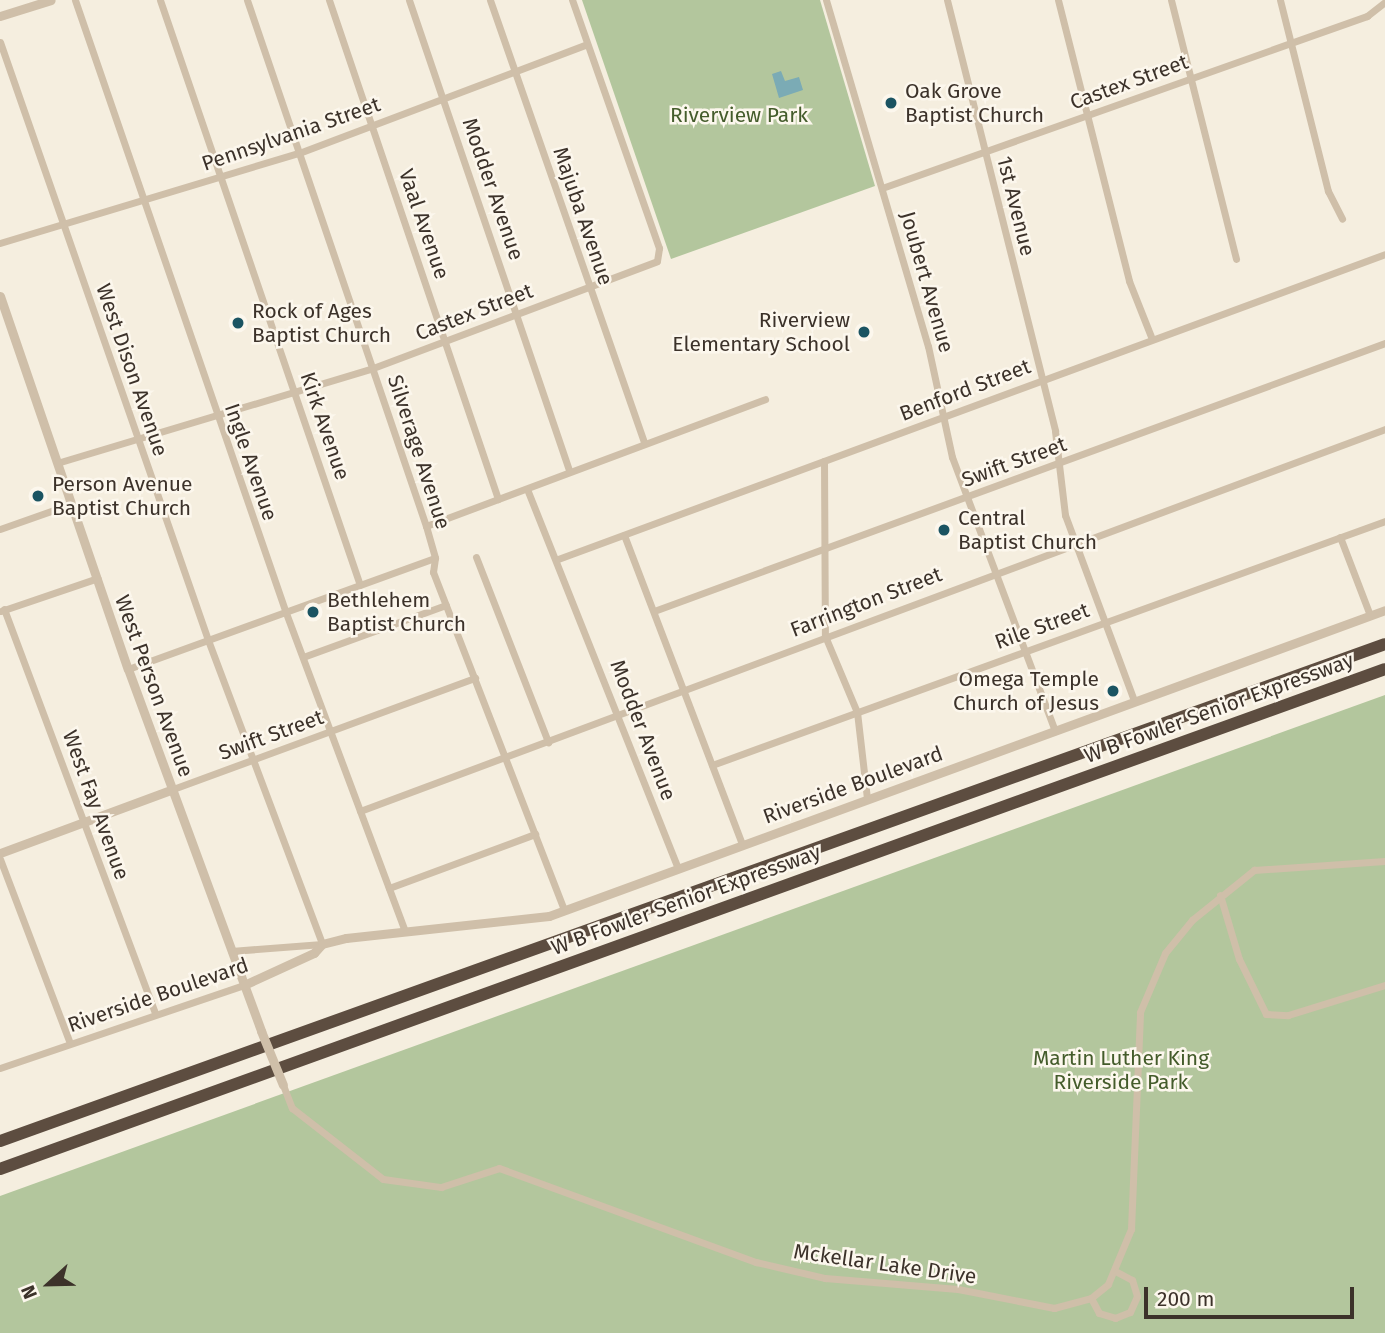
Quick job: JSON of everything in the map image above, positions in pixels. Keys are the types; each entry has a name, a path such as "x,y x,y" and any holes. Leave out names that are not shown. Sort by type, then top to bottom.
{"highway":[{"name":"W B Fowler Senior Expressway","path":"0,1141 1385,644"},
{"name":"W B Fowler Senior Expressway","path":"0,1169 1385,668"}],"street":[{"path":"0,16 51,0"},
{"name":"Ingle Avenue","path":"75,0 286,613 405,931"},
{"name":"Kirk Avenue","path":"160,0 360,585"},
{"name":"Silverage Avenue","path":"247,0 426,526 435,558 433,572 564,910"},
{"name":"Vaal Avenue","path":"329,0 498,499"},
{"name":"Modder Avenue","path":"409,0 569,470"},
{"name":"Majuba Avenue","path":"490,0 645,442"},
{"path":"572,0 587,44"},
{"name":"Joubert Avenue","path":"826,0 929,346 943,418 966,498 1055,731"},
{"name":"1st Avenue","path":"947,0 1042,380 1061,463 1065,515 1073,543 1134,701"},
{"path":"1058,0 1129,281 1153,339"},
{"path":"1171,0 1236,259"},
{"path":"1280,0 1328,191 1342,219"},
{"name":"Castex Street","path":"882,188 1367,16 1385,2"},
{"name":"West Dison Avenue","path":"0,42 208,640 322,944"},
{"name":"Pennsylvania Street","path":"0,243 299,153 587,44"},
{"name":"Castex Street","path":"57,463 373,368 659,259 659,248 587,44"},
{"name":"Benford Street","path":"558,559 1385,254"},
{"name":"West Person Avenue","path":"0,296 128,669 283,1085"},
{"name":"Swift Street","path":"654,611 1385,343"},
{"path":"426,526 527,489 569,470 765,399"},
{"name":"Farrington Street","path":"360,811 548,742 993,571 1385,429"},
{"path":"824,461 825,636 858,712 867,799"},
{"name":"Modder Avenue","path":"527,489 558,559 678,868"},
{"path":"0,529 71,504"},
{"name":"Rile Street","path":"712,765 1385,521"},
{"path":"624,535 742,844"},
{"path":"1340,537 1370,615"},
{"path":"476,557 548,742"},
{"path":"128,669 435,558"},
{"path":"2,610 98,578"},
{"path":"303,657 446,604"},
{"name":"West Fay Avenue","path":"2,610 155,1013"},
{"name":"Riverside Boulevard","path":"231,951 322,944 405,931 528,920 564,910 1385,610"},
{"name":"Swift Street","path":"0,853 475,678"},
{"path":"389,888 535,834"},
{"path":"0,859 70,1043"},
{"name":"Mckellar Lake Drive","path":"283,1085 292,1108 383,1179 441,1187 499,1168 756,1262 825,1278 958,1289 1054,1308 1091,1298 1117,1272 1131,1229 1136,1199 1144,1000 1165,953 1192,920 1254,870 1385,860"},
{"path":"1220,895 1239,959 1266,1014 1288,1015 1385,985"},
{"name":"Riverside Boulevard","path":"0,1068 155,1013 244,985 314,953 322,944"},
{"path":"1091,1298 1099,1313 1115,1318 1130,1311 1137,1296 1132,1280 1117,1272"}],"green space":[{"name":"Riverview Park","path":"582,0 820,0 875,186 671,259"},
{"name":"Martin Luther King Riverside Park","path":"1385,695 1385,1333 0,1333 0,1196"}],"water":[{"path":"781,71 785,81 799,77 803,90 779,98 772,74"}],"place":[{"name":"Oak Grove Baptist Church","path":"891,103"},
{"name":"Rock of Ages Baptist Church","path":"238,323"},
{"name":"Riverview Elementary School","path":"864,332"},
{"name":"Person Avenue Baptist Church","path":"38,496"},
{"name":"Central Baptist Church","path":"944,530"},
{"name":"Bethlehem Baptist Church","path":"313,612"},
{"name":"Omega Temple Church of Jesus","path":"1113,691"}]}
